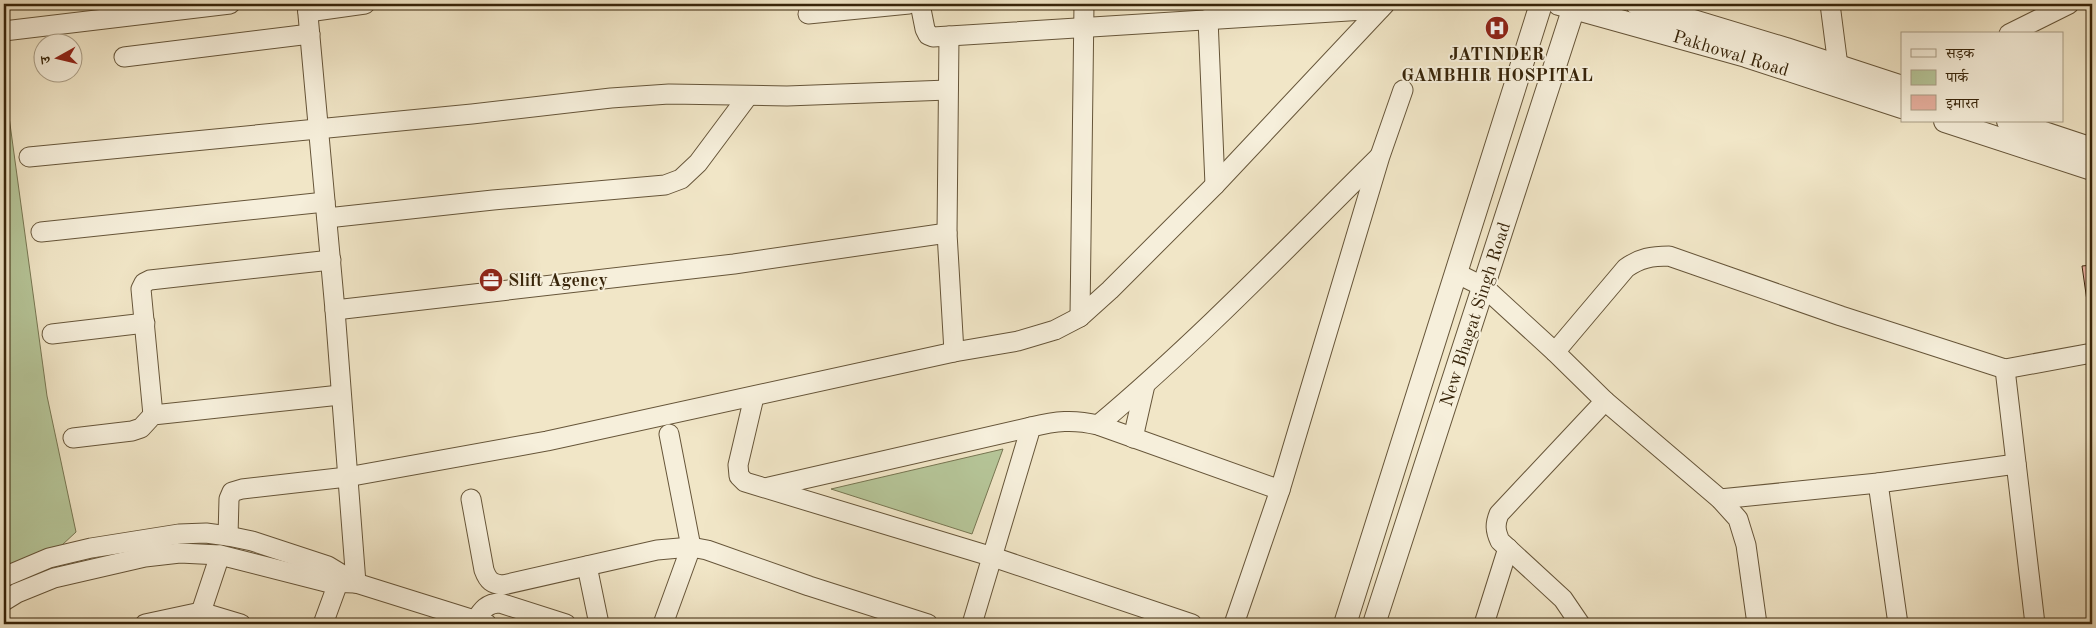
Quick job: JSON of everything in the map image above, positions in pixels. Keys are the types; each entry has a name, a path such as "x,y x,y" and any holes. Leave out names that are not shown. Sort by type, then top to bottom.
{"street":[{"path":"4,31 230,4"},
{"path":"323,624 347,583 347,477 331,260 317,128 308,8 365,4"},
{"path":"808,14 909,4"},
{"path":"920,4 925,29 933,37 1383,6"},
{"path":"1080,317 1084,4"},
{"name":"New Bhagat Singh Road","path":"1345,624 1541,4"},
{"name":"Pakhowal Road","path":"1637,4 1901,87"},
{"path":"1830,4 1838,66"},
{"path":"2012,32 2046,9 2068,4"},
{"name":"New Bhagat Singh Road","path":"1374,624 1484,287 1569,5"},
{"name":"Pakhowal Road","path":"1569,5 1746,56 1901,107"},
{"path":"228,536 228,499 232,492 347,477 538,443 954,352 1018,341 1055,330 1080,317 1110,290 1215,185 1383,6"},
{"path":"1208,19 1215,185"},
{"path":"124,57 310,34"},
{"path":"949,36 947,233 954,352"},
{"path":"29,157 472,114 621,97 669,94 748,96 948,90"},
{"path":"1234,624 1280,490 1380,156 1403,90"},
{"path":"40,232 326,210 493,200 665,185 681,179 698,162 748,96"},
{"path":"1948,122 2092,169"},
{"path":"2011,122 2092,149"},
{"path":"1098,425 1145,385 1254,281 1380,156"},
{"path":"335,310 734,264 947,233"},
{"path":"1555,352 1626,268 1638,260 1653,256 1669,256 1841,316 2005,369 2092,353"},
{"path":"153,415 141,289 144,283 150,280 331,260"},
{"path":"1456,273 1484,287 1605,401 1720,498 1738,519 1746,546 1757,624"},
{"path":"52,334 145,323"},
{"path":"2005,369 2035,624"},
{"path":"1133,438 1145,385"},
{"path":"73,438 132,431 141,428 153,415 340,395"},
{"path":"754,397 738,465 739,476 745,482 993,557 1192,624"},
{"path":"1580,624 1563,599 1500,540 1496,533 1496,523 1500,514 1605,401"},
{"path":"768,488 1055,421 1079,420 1098,425 1280,490"},
{"path":"972,624 1031,427"},
{"path":"664,624 691,547 668,434"},
{"path":"1720,498 1878,483 2016,464"},
{"path":"1878,483 1898,624"},
{"path":"471,499 484,570 487,578 494,584 503,585 657,550 691,547 707,550 809,586 928,624"},
{"path":"4,577 49,558 91,548 179,534 228,536 252,541 328,566 347,583"},
{"path":"1484,624 1508,548"},
{"path":"4,601 17,593 54,578 95,567 180,553 220,555 326,582 347,583 481,622 484,608 492,603 500,603 566,624"},
{"path":"199,618 220,555"},
{"path":"587,566 599,624"},
{"path":"145,624 199,618 241,624"}],"green space":[{"path":"4,80 47,396 76,532 19,585 4,595"},
{"path":"1003,449 972,534 831,489"}],"building":[{"path":"2092,265 2092,300 2087,301 2082,266"}],"place":[{"name":"JATINDER GAMBHIR HOSPITAL","path":"1497,28"},
{"name":"Slift Agency","path":"491,280"}]}
